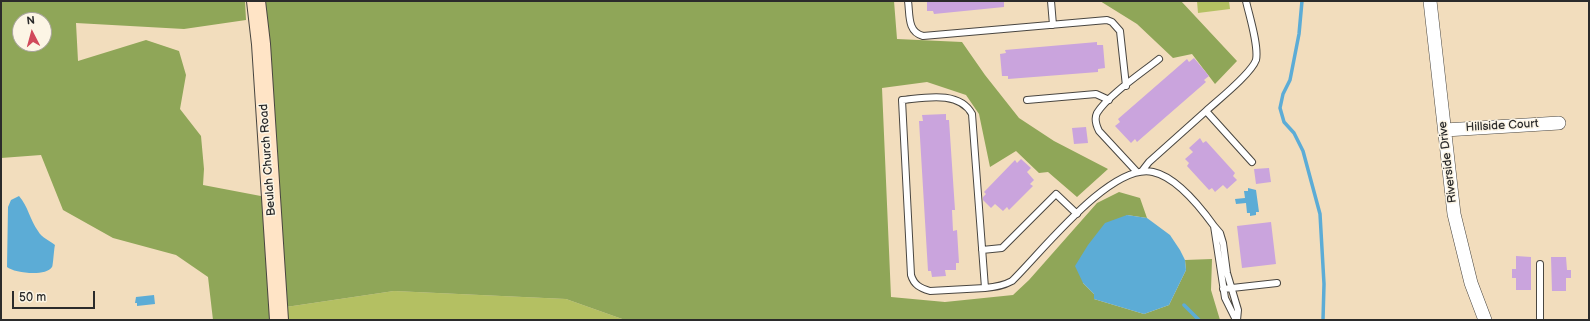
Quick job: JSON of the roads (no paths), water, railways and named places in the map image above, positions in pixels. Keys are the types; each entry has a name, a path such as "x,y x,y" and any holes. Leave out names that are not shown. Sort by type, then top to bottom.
{"street":[{"name":"Beulah Church Road","path":"256,1 261,44 279,320"},
{"name":"Riverside Drive","path":"1430,1 1454,214 1471,283 1485,320"},
{"name":"Hillside Court","path":"1445,130 1559,123"}],"lane":[{"path":"908,1 911,27 914,32 922,36 1107,20 1112,22 1120,31 1126,86"},
{"path":"1051,1 1053,25"},
{"path":"985,288 972,114 968,108 956,100 939,97 902,100 912,281 917,286 930,291 985,288 1002,286 1012,281 1077,214 1109,185 1140,172 1149,162 1249,71 1256,58 1246,1"},
{"path":"1158,59 1109,100 1097,114 1095,122 1099,131 1140,172 1158,173 1175,183 1220,233 1227,273 1238,310 1236,320"},
{"path":"1027,100 1096,94 1109,100"},
{"path":"1206,111 1252,162"},
{"path":"982,250 1002,248 1056,194 1077,214"},
{"path":"1214,226 1223,289 1230,313 1236,320"},
{"path":"1540,264 1540,320"},
{"path":"1223,289 1277,283"}],"water":[{"path":"1248,188 1256,190 1259,212 1256,212 1256,215 1250,216 1250,213 1247,213 1246,203 1236,204 1235,199 1245,198 1244,191 1248,191"},
{"path":"19,196 25,204 35,227 44,237 55,245 52,267 49,270 30,273 16,271 7,267 8,207 11,200"},
{"path":"1127,215 1147,218 1170,235 1185,260 1186,270 1169,305 1144,314 1094,299 1094,294 1083,283 1075,266 1088,245 1105,223"},
{"path":"154,295 155,304 137,306 137,303 135,303 136,297"}],"waterway":[{"path":"1302,1 1299,34 1290,80 1283,94 1280,108 1284,122 1294,133 1303,151 1320,214 1324,284 1323,320"},
{"path":"1184,305 1199,320"}]}
